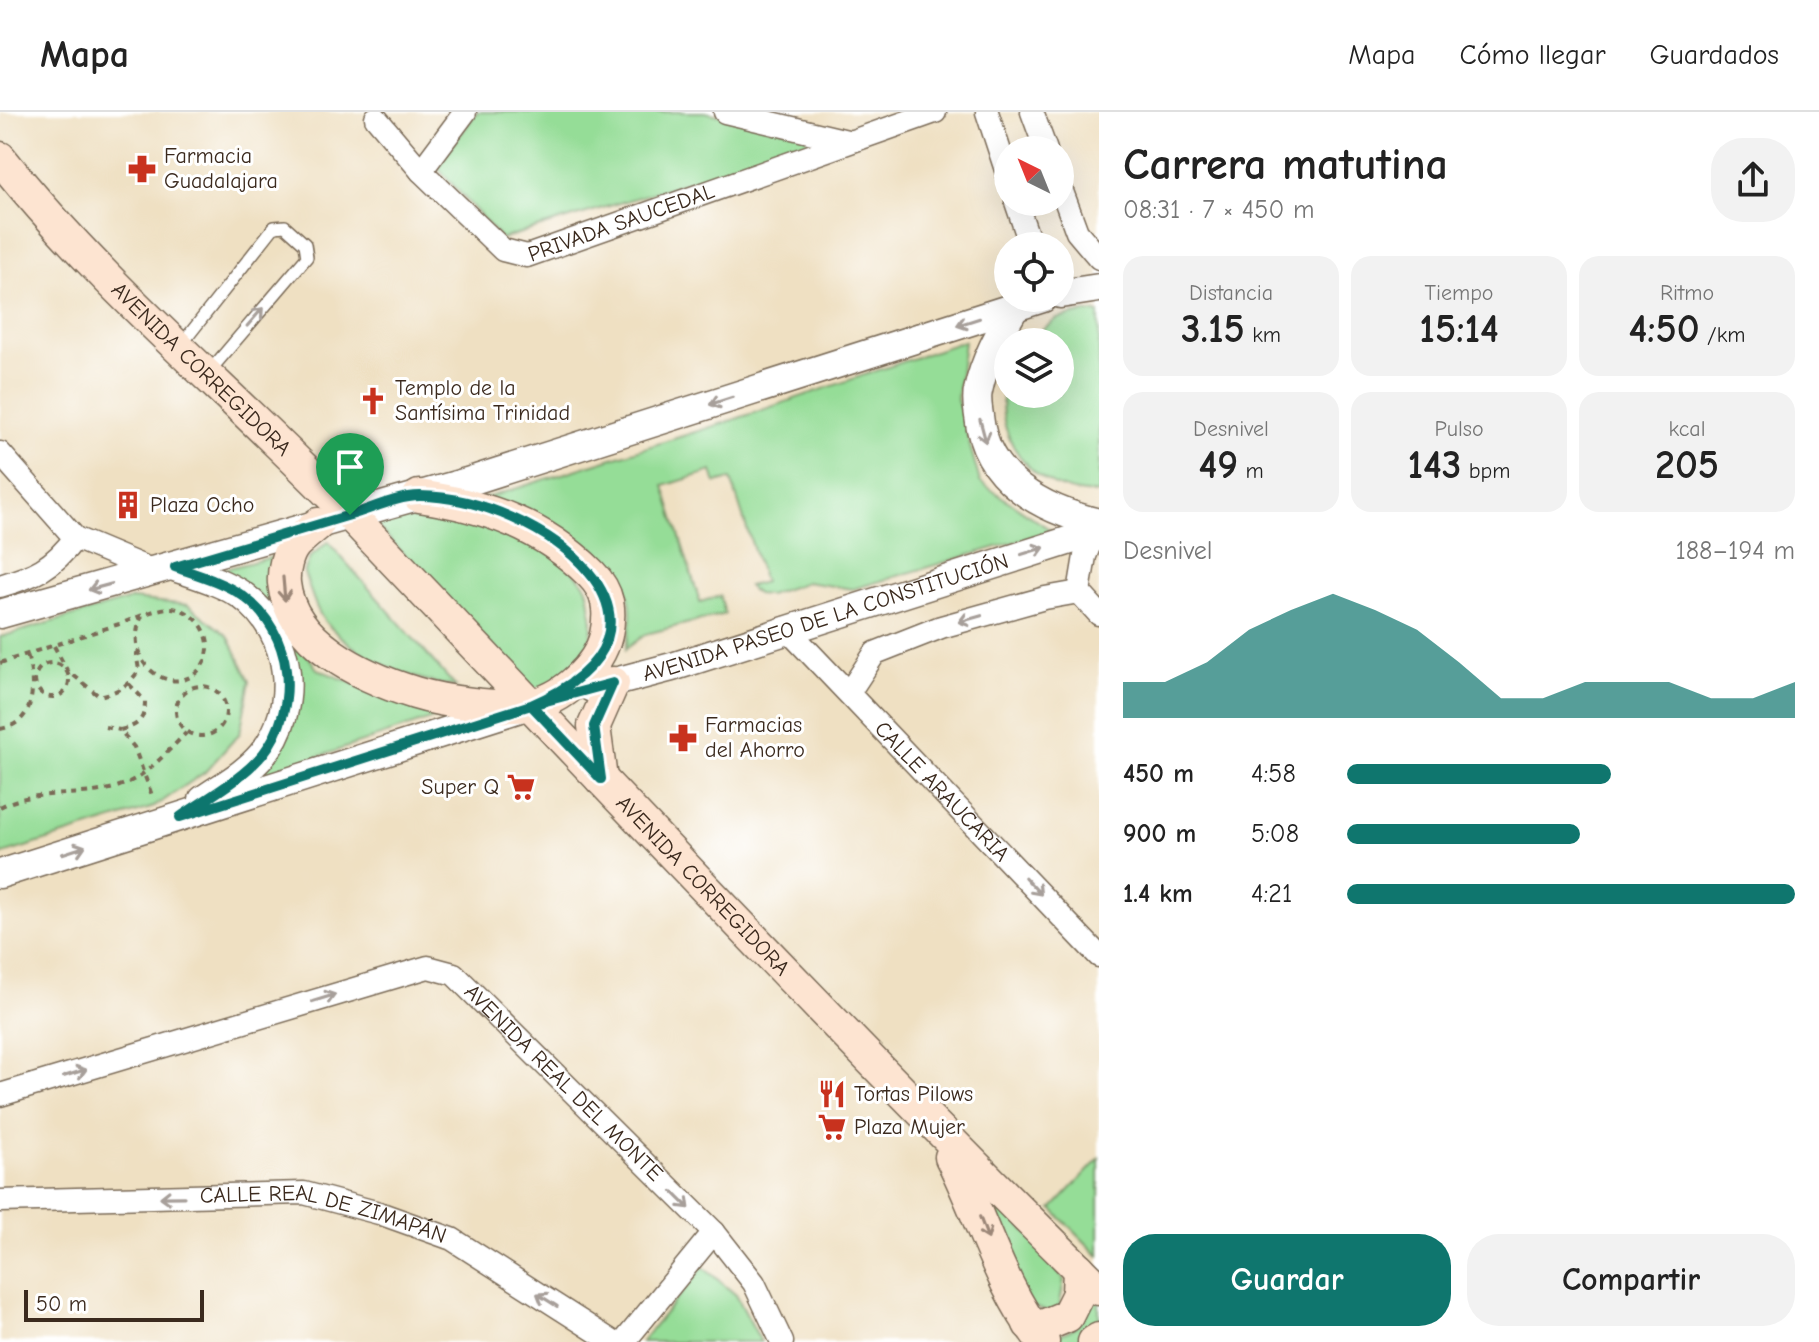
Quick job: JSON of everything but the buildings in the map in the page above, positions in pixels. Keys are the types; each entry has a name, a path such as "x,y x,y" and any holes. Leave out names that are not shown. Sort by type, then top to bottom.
{"main road":[{"name":"AVENIDA CORREGIDORA","path":"0,158 47,217 177,350 350,515 939,1132 1089,1279"},
{"path":"318,524 293,546 283,573 286,605 309,635 359,669 417,694 456,701 531,705 558,693 584,675 604,644 609,617 604,590 559,545 511,518 465,503 419,496"},
{"path":"601,779 594,726 613,683"},
{"name":"AVENIDA CORREGIDORA","path":"939,1132 974,1202 1000,1271 1036,1333"},
{"path":"1000,1271 1010,1254 1029,1241 1048,1239"},
{"path":"1036,1333 1043,1326 1067,1316 1089,1279"}],"street":[{"path":"421,171 465,112"},
{"path":"725,112 847,141"},
{"name":"PRIVADA SAUCEDAL","path":"376,118 421,171 503,250 527,256 935,112"},
{"path":"987,112 995,136"},
{"path":"1032,112 1041,136"},
{"path":"1071,216 1077,232 1099,258"},
{"path":"1074,292 1099,288"},
{"path":"0,614 166,570 419,496 994,309"},
{"path":"1012,312 987,363 977,394 981,433 999,469 1026,495 1098,528 1085,556 1079,592"},
{"path":"0,453 75,538 229,588 257,609 280,646 287,689 280,724 262,755 180,817"},
{"name":"AVENIDA PASEO DE LA CONSTITUCIÓN","path":"0,874 1098,528"},
{"path":"0,586 40,574 54,565 75,538"},
{"path":"850,691 875,653 941,627 1045,598 1079,592"},
{"path":"1079,592 1099,614"},
{"name":"CALLE ARAUCARIA","path":"786,628 850,691 1099,956"},
{"name":"AVENIDA REAL DEL MONTE","path":"0,1095 428,967 443,969 454,974 714,1232 754,1283 782,1342"},
{"name":"CALLE REAL DE ZIMAPÁN","path":"0,1201 304,1193 379,1213 452,1239 613,1342"},
{"path":"624,1342 714,1232"}],"lane":[{"path":"177,350 274,227 285,226 305,244 307,257 205,377"}],"path":[{"path":"0,663 168,608 186,612 201,623 207,639 206,658 194,673 177,681 161,678 146,667 135,650"},
{"path":"0,729 9,728 30,705 36,672 45,664 57,663 99,696 129,684 139,670 135,631 142,616"},
{"path":"27,654 35,685 41,695 54,698 65,693 70,682 54,646"},
{"path":"105,727 120,730 136,726 145,714 145,701 129,684"},
{"path":"201,686 220,694 226,713 219,729 199,737 186,733 176,715 181,696 201,686"},
{"path":"120,730 144,770"},
{"path":"0,807 20,796 89,792 128,783 186,733"}],"green space":[{"path":"477,112 705,112 829,139 501,239 437,167"},
{"path":"1086,312 1099,313 1099,493 1075,491 1035,473 1020,457 1009,438 1003,417 1003,408 1074,408 1074,328 1045,328 1057,319"},
{"path":"964,341 957,399 980,482 1052,531 853,589 806,582 769,595 756,594 748,586 764,582 731,479 716,483 712,471 664,486 700,602 720,596 725,614 646,634 626,649 630,601 619,578 605,562 566,532 544,520 483,499 727,422"},
{"path":"451,515 505,532 541,549 558,559 587,588 592,629 584,652 568,670 535,691 373,522"},
{"path":"328,542 456,687 403,673 370,658 327,624 316,607 304,573 310,557"},
{"path":"273,557 272,603 317,669 437,717 255,778 295,669 216,571"},
{"path":"132,599 188,605 228,636 250,681 240,733 205,772 154,807 0,855 0,637"},
{"path":"1099,1159 1099,1256 1052,1209"},
{"path":"961,1166 1027,1232 1064,1280 1058,1315 1030,1306"},
{"path":"703,1267 736,1295 761,1342 641,1342"},
{"path":"1088,1290 1099,1300 1099,1326 1080,1342 1056,1342 1051,1337 1076,1327 1085,1316"}],"place":[{"name":"Farmacia Guadalajara","path":"142,169"},
{"name":"Templo de la Santísima Trinidad","path":"373,401"},
{"name":"Plaza Ocho","path":"128,505"},
{"name":"Farmacias del Ahorro","path":"683,738"},
{"name":"Super Q","path":"521,787"},
{"name":"Tortas Pilows","path":"832,1094"},
{"name":"Plaza Mujer","path":"832,1127"}],"route":[{"path":"350,515 175,567 229,588 257,609 277,638 287,672 285,707 280,724 262,755 249,768 180,817 531,705 601,779 595,753 594,726 613,683 531,705 558,693 584,675 604,644 609,604 598,580 559,545 535,531 511,518 465,503 419,496 350,515"}]}
